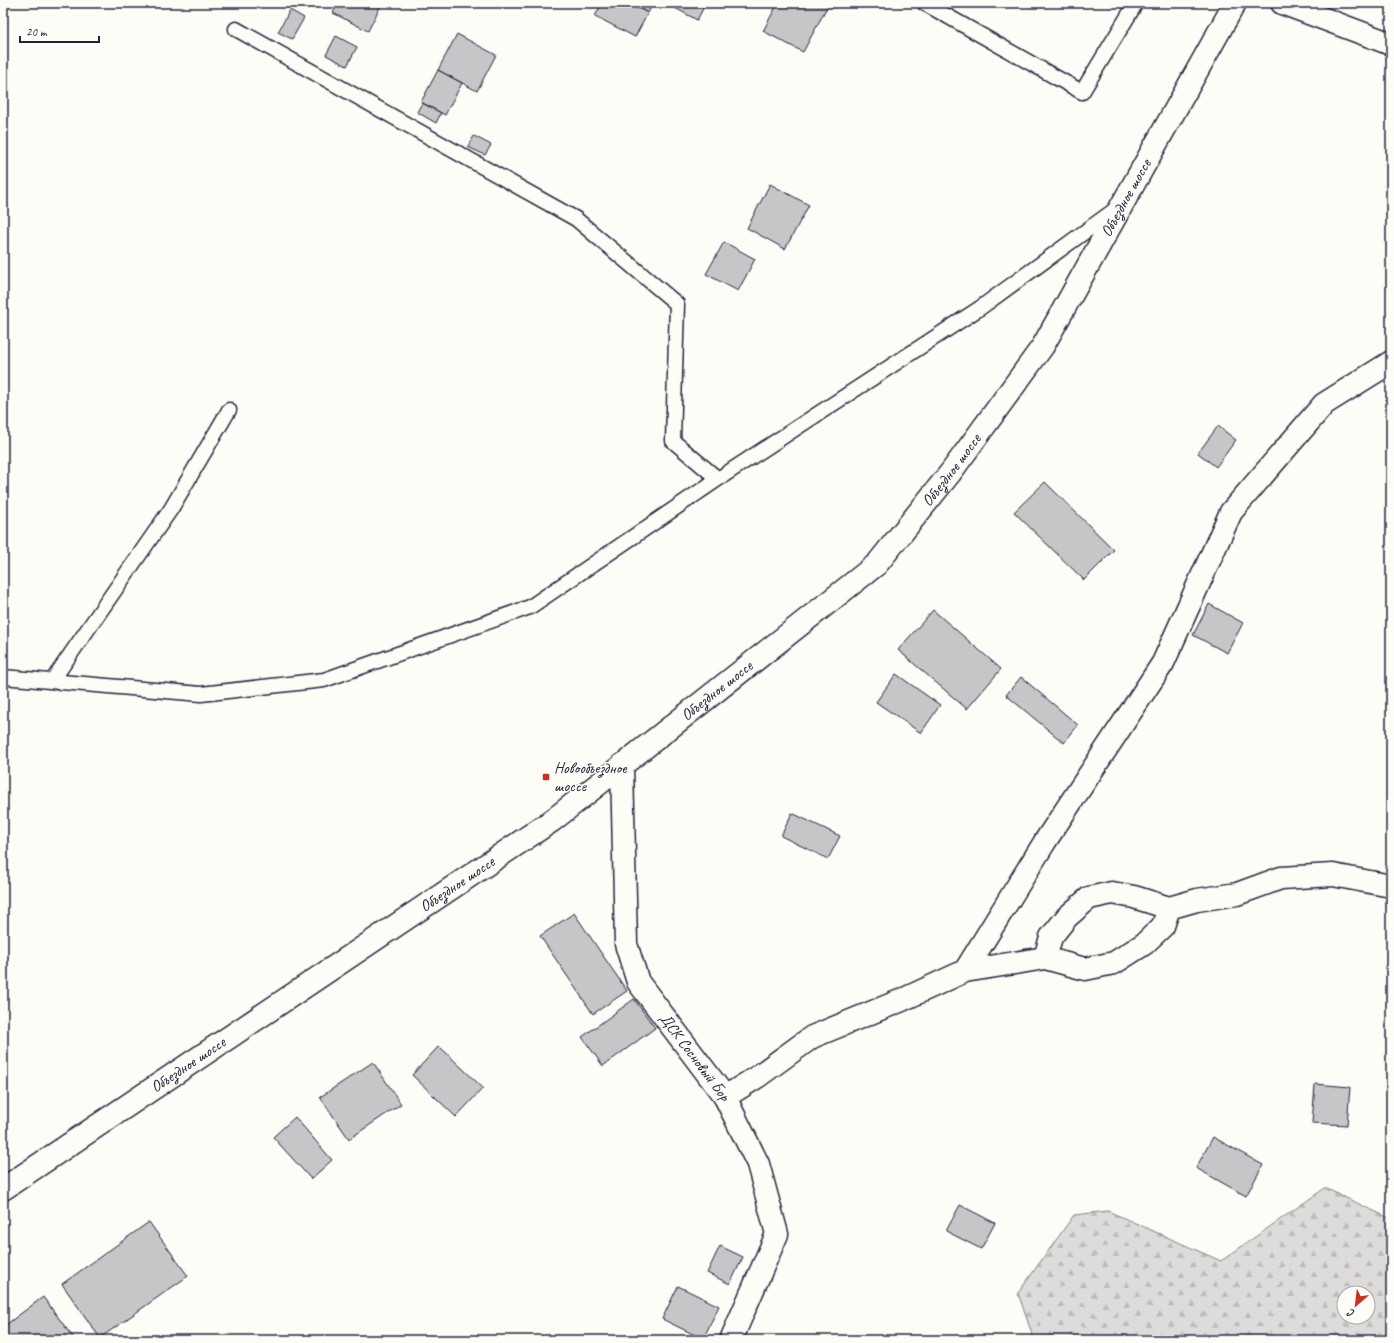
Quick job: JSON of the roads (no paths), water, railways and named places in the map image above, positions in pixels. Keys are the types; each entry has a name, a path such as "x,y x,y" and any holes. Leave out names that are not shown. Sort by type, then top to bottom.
{"street":[{"name":"Объездное шоссе","path":"3,1189 553,820 877,564 951,472 1043,346 1235,3"},
{"path":"1282,3 1391,44"},
{"path":"965,971 1046,840 1163,663 1231,512 1324,404 1391,362"},
{"name":"ДСК Сосновый Бор","path":"622,765 626,944 638,982 725,1097 758,1164 777,1234 731,1340"},
{"path":"1045,958 1051,937 1067,917 1089,898 1112,893 1134,897 1169,908 1196,900 1236,894 1281,878 1333,875 1391,886"},
{"path":"725,1097 757,1077 812,1037 902,1000 965,971 1045,958 1085,969 1114,963 1144,944 1163,926 1169,908"}],"lane":[{"path":"924,3 1082,92 1136,3"},
{"path":"236,29 576,219 677,304 673,441 718,479"},
{"path":"3,677 200,694 324,680 530,607 718,479 980,308 1123,204"},
{"path":"52,681 171,509 229,410"}],"place":[{"name":"Новообъездное шоссе","path":"546,777"}]}
